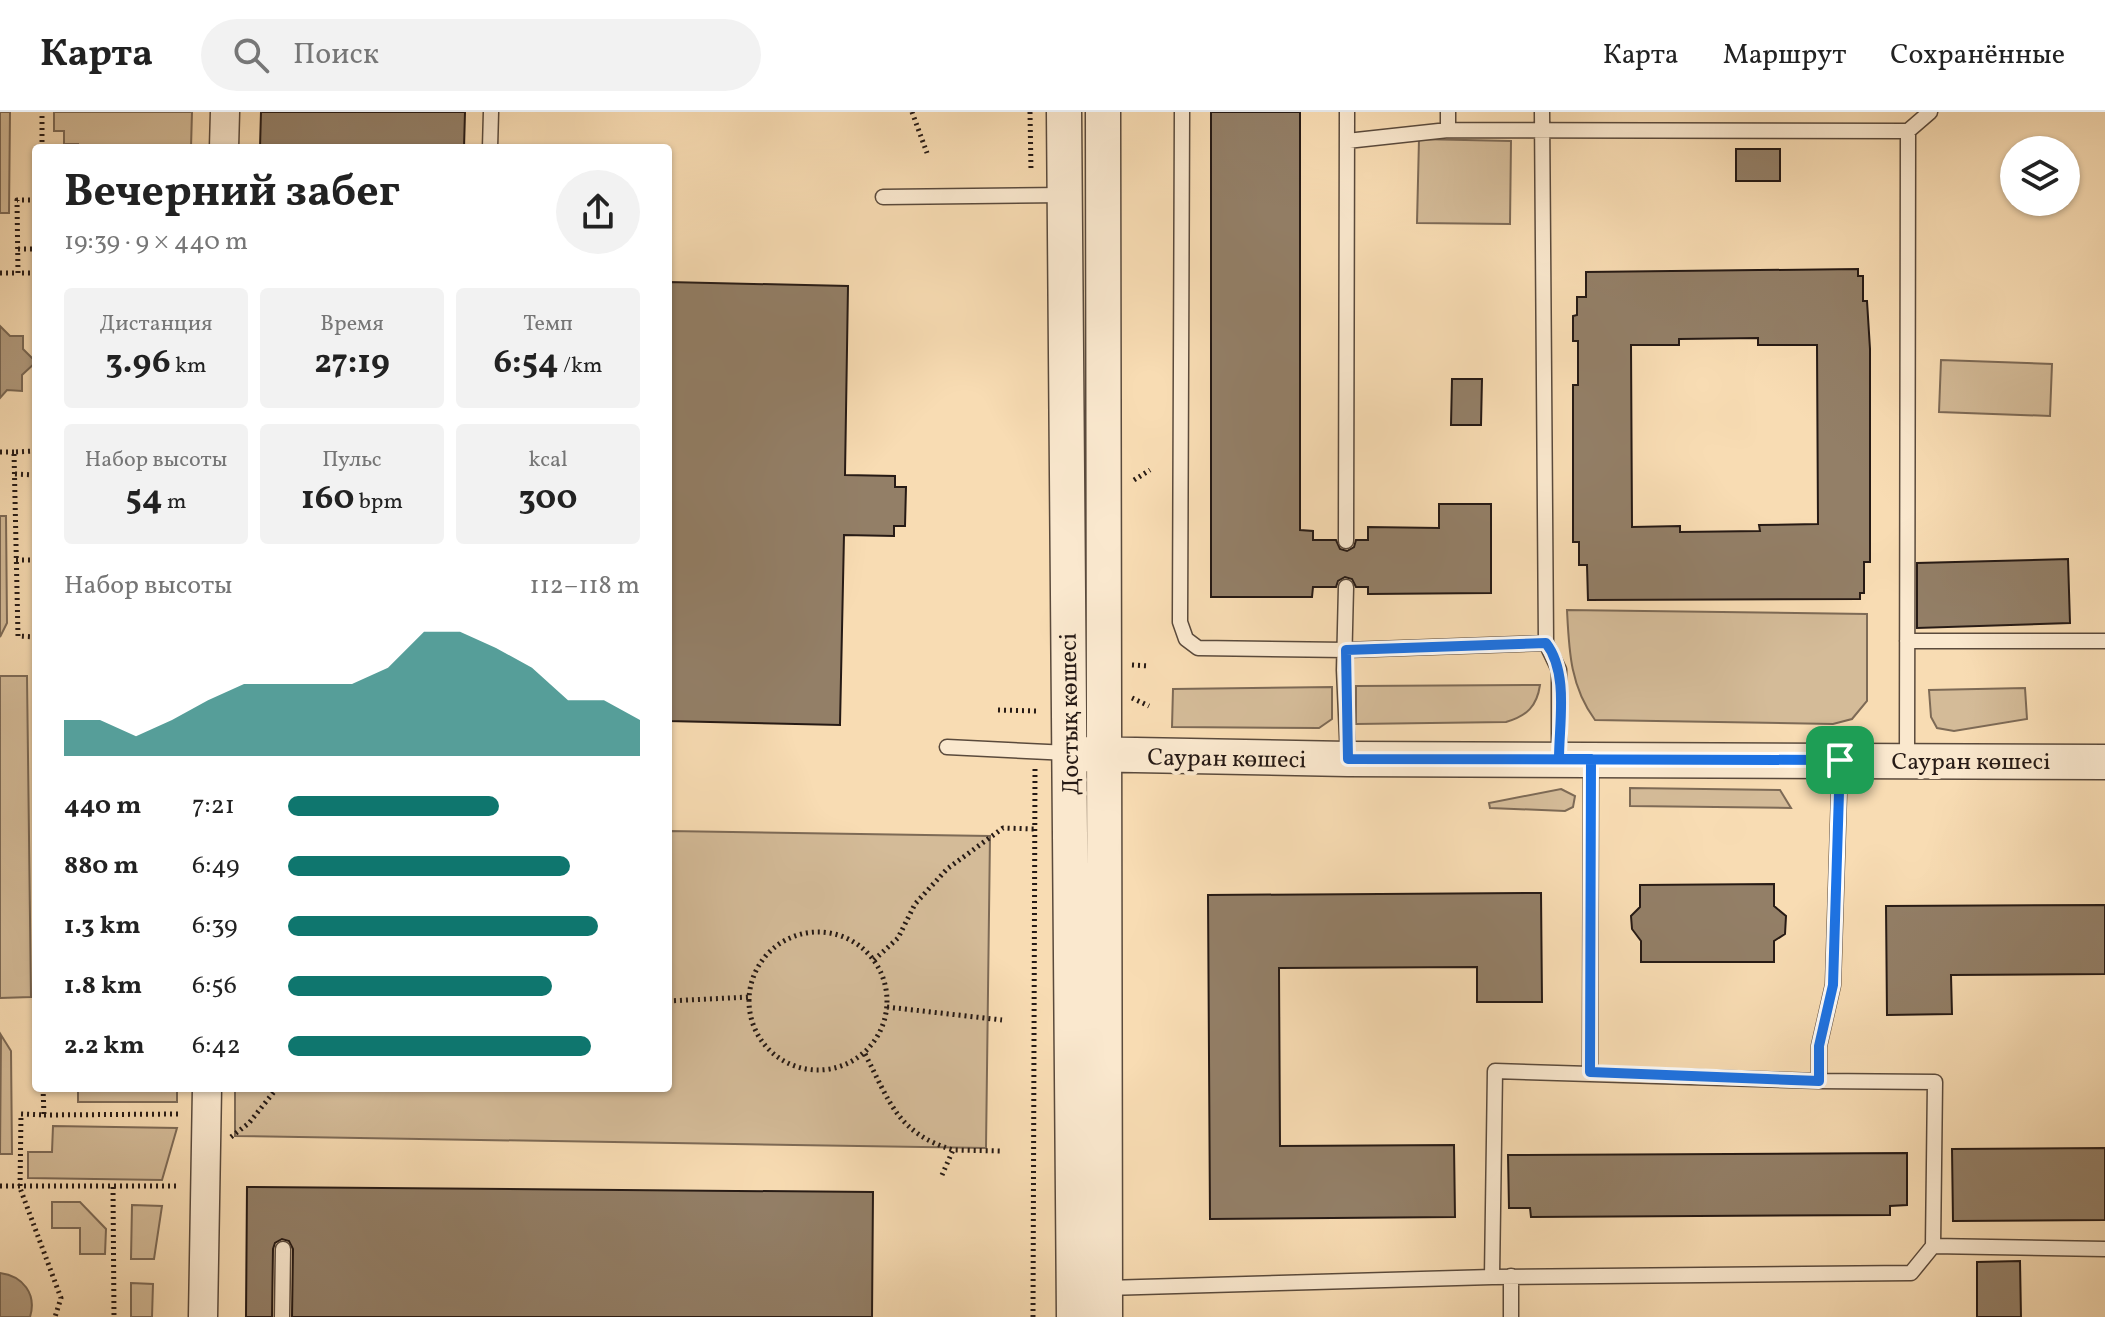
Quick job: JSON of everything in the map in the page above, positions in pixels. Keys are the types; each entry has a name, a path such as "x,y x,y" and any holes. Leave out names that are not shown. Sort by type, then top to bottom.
{"street":[{"path":"224,144 225,112"},
{"name":"Достық көшесі","path":"1064,112 1048,195 1053,753 1074,1317"},
{"name":"Достық көшесі","path":"1103,112 1104,1303"},
{"name":"Сауран көшесі","path":"1053,753 1348,759 2105,762"},
{"path":"203,1317 207,1092"}],"lane":[{"path":"490,144 491,112"},
{"path":"1182,112 1180,622 1186,639 1198,648 1346,650 1546,643"},
{"path":"1346,541 1347,112"},
{"path":"1448,112 1448,130"},
{"path":"1542,112 1546,643 1559,670 1575,759 1590,1072"},
{"path":"1347,141 1448,130 1908,131 1930,112"},
{"path":"1907,760 1908,131"},
{"path":"883,197 1048,195"},
{"path":"1346,587 1348,759"},
{"path":"1907,641 2105,641"},
{"path":"947,747 1053,753"},
{"path":"1819,1081 1819,1046 1833,985 1840,760"},
{"path":"1104,1303 1511,1276 1911,1273 1933,1246 1935,1082 1495,1071 1492,1277"},
{"path":"1933,1246 2105,1249"},
{"path":"282,1317 283,1249"},
{"path":"1511,1276 1511,1317"}],"path":[{"path":"42,112 42,144"},
{"path":"912,112 927,153"},
{"path":"1030,112 1048,195"},
{"path":"18,273 17,200 32,200"},
{"path":"18,249 32,249"},
{"path":"0,273 32,273"},
{"path":"0,452 32,451"},
{"path":"14,452 18,636 32,637"},
{"path":"15,474 32,475"},
{"path":"16,560 32,560"},
{"path":"1033,1317 1034,829 1053,753 1038,711 1038,701"},
{"path":"998,710 1038,711"},
{"path":"874,960 898,938 915,904 947,869 1003,828 1034,829"},
{"path":"813,932 835,933 854,942 874,960 883,974 888,994 887,1007 879,1037 865,1054 846,1066 824,1071 802,1069 781,1060 765,1046 753,1026 749,997 751,983 760,964 774,947 792,937 813,932"},
{"path":"672,1001 749,997"},
{"path":"887,1007 1002,1020"},
{"path":"865,1054 906,1127 927,1142 953,1150 1001,1151"},
{"path":"43,1092 44,1115"},
{"path":"228,1140 249,1123 274,1092"},
{"path":"55,1317 61,1298 20,1188 21,1114 181,1114"},
{"path":"942,1175 953,1150"},
{"path":"0,1186 179,1186"},
{"path":"113,1187 114,1317"}],"shaded area":[{"path":"0,112 10,112 9,213 0,213"},
{"path":"54,112 192,112 191,144 64,144 64,131 54,131"},
{"path":"1419,139 1511,141 1510,224 1417,223"},
{"path":"0,326 10,336 23,336 23,349 32,358 32,366 22,375 22,391 7,390 0,398"},
{"path":"1941,360 2052,364 2050,416 1939,412"},
{"path":"0,516 6,516 7,623 0,637"},
{"path":"1567,610 1867,614 1867,701 1852,719 1833,724 1595,720 1576,681 1570,653"},
{"path":"0,676 27,676 31,997 0,998"},
{"path":"1540,685 1530,709 1506,722 1356,724 1356,686"},
{"path":"1332,687 1332,719 1319,728 1172,727 1173,689"},
{"path":"2025,688 2027,719 1954,731 1937,728 1931,717 1929,690"},
{"path":"1630,788 1780,790 1791,808 1630,806"},
{"path":"1561,789 1575,796 1573,807 1565,811 1490,808 1489,803"},
{"path":"672,831 990,836 986,1148 235,1136 235,1092 672,1092"},
{"path":"1,1035 11,1051 12,1154 0,1154"},
{"path":"78,1092 177,1092 177,1102 78,1102"},
{"path":"53,1126 177,1128 162,1180 28,1178 28,1152 52,1152"},
{"path":"52,1202 80,1202 106,1229 105,1254 80,1254 80,1228 52,1228"},
{"path":"132,1205 162,1206 154,1259 131,1259"},
{"path":"0,1273 15,1278 26,1288 32,1301 30,1317 0,1317"},
{"path":"131,1283 153,1284 152,1317 131,1317"}],"building":[{"path":"261,112 465,112 464,144 260,144"},
{"path":"1211,112 1300,112 1300,530 1313,531 1313,540 1336,540 1340,549 1347,551 1354,547 1356,540 1368,540 1368,527 1439,528 1439,504 1491,504 1491,593 1368,594 1368,587 1356,587 1352,579 1345,577 1338,581 1336,587 1313,587 1312,597 1211,597"},
{"path":"1736,149 1780,149 1780,181 1736,181"},
{"path":"1858,269 1858,276 1863,276 1863,301 1867,301 1870,349 1870,562 1864,562 1864,593 1860,593 1860,599 1588,600 1587,565 1579,565 1579,542 1573,542 1573,385 1578,385 1578,341 1573,341 1573,316 1577,315 1577,297 1586,297 1586,272","holes":["1758,338 1758,345 1817,345 1818,524 1759,525 1760,531 1680,532 1680,526 1632,527 1631,345 1679,345 1679,339"]},
{"path":"672,282 848,286 845,475 895,476 895,487 906,487 905,526 894,526 894,536 844,535 840,725 672,721"},
{"path":"1452,379 1482,379 1481,425 1451,425"},
{"path":"2068,559 2070,623 1917,628 1917,563"},
{"path":"1774,884 1774,906 1786,916 1785,934 1774,941 1774,962 1641,962 1641,941 1632,929 1631,916 1640,907 1640,885"},
{"path":"1541,893 1542,1002 1477,1002 1477,967 1279,968 1280,1146 1454,1145 1455,1217 1210,1219 1208,895"},
{"path":"2105,905 2105,974 1951,975 1952,1014 1887,1015 1886,906"},
{"path":"2105,1148 2105,1220 1953,1221 1952,1149"},
{"path":"1907,1153 1907,1205 1890,1206 1890,1215 1531,1217 1530,1208 1509,1208 1508,1155"},
{"path":"247,1187 873,1192 872,1317 292,1317 293,1249 289,1241 282,1239 275,1243 273,1249 272,1317 246,1317"},
{"path":"2020,1261 2021,1317 1977,1317 1977,1262"}],"route":[{"path":"1840,760 1591,759 1348,759 1346,650 1546,643 1553,652 1559,670 1559,759 1591,759 1590,1072 1819,1081 1819,1046 1833,985 1840,760"}]}
